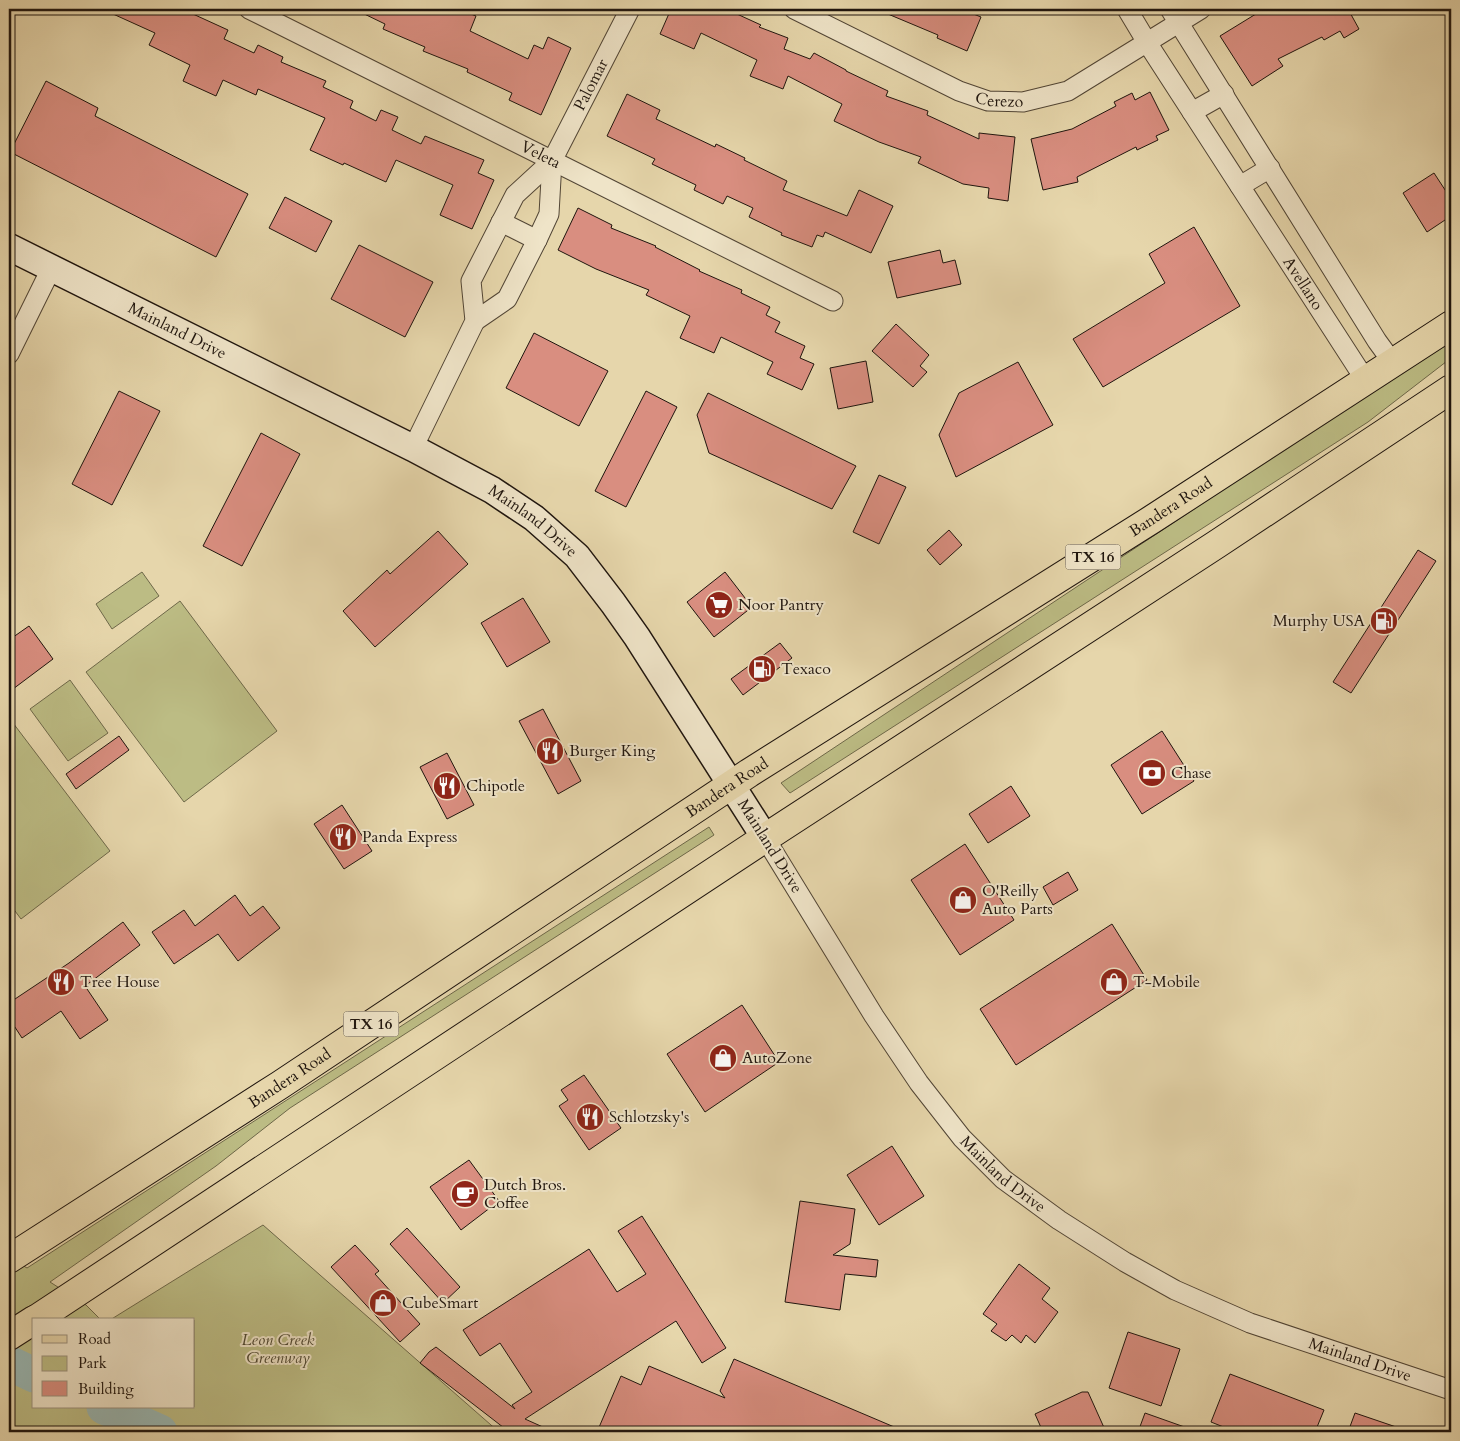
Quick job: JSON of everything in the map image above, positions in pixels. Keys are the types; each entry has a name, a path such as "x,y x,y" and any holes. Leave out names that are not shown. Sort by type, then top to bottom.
{"main road":[{"name":"Mainland Drive","path":"9,248 414,448 492,490 534,518 576,556 602,587 637,637 765,838"},
{"name":"Bandera Road","path":"9,1259 293,1076 732,785 1151,520 1451,325"},
{"path":"37,1318 765,838 1209,550 1451,389"},
{"path":"9,1336 32,1321"}],"street":[{"name":"Veleta","path":"250,9 552,162 833,301"},
{"name":"Palomar","path":"414,448 474,321 471,281 515,195 552,162 630,9"},
{"name":"Cerezo","path":"794,9 959,91 988,101 1023,102 1068,91 1147,43 1174,16 1201,9"},
{"name":"Avellano","path":"1127,9 1147,43 1366,381"},
{"name":"Avellano","path":"1174,16 1377,341 1394,363"},
{"path":"1192,112 1224,94"},
{"name":"Palomar","path":"474,321 507,299 537,240 549,214 552,162"},
{"path":"1240,186 1270,168"},
{"path":"501,222 537,240"},
{"path":"9,354 52,268"},
{"name":"Mainland Drive","path":"765,838 874,1016 919,1083 962,1138 1003,1178 1059,1220 1124,1262 1175,1290 1250,1323 1451,1390"}],"green space":[{"path":"1451,342 1451,358 1368,422 790,793 781,783 1295,442"},
{"path":"142,572 159,596 112,629 96,604"},
{"path":"180,601 277,731 184,802 86,672"},
{"path":"70,680 108,733 68,761 30,709"},
{"path":"10,719 110,851 21,919 9,903"},
{"name":"Leon Creek Greenway","path":"709,827 714,835 290,1108 216,1166 50,1282 86,1305 99,1318 32,1318 32,1408 195,1408 195,1318 113,1318 263,1225 499,1432 9,1432 9,1257 27,1268"}],"building":[{"path":"102,9 182,9 228,30 224,39 254,53 258,45 283,57 281,62 326,81 323,87 353,101 350,108 376,121 381,110 398,117 392,130 421,144 425,136 484,160 478,173 494,180 472,229 440,215 453,185 396,160 386,182 310,150 325,118 258,89 256,95 223,80 216,96 183,81 190,65 149,45 155,33"},
{"path":"354,9 458,9 476,16 470,31 528,59 534,45 543,49 548,37 571,48 541,115 509,100 512,93 467,72 468,69 423,51 425,47 383,29 385,24"},
{"path":"671,9 726,9 761,25 759,27 788,38 784,49 810,59 814,53 888,91 886,96 928,111 927,115 979,139 979,133 1015,137 1008,201 988,198 989,188 963,184 918,163 921,157 879,142 834,121 842,104 788,76 783,89 750,76 757,60 701,33 694,49 660,34"},
{"path":"876,9 961,9 981,17 967,51 937,38 938,35"},
{"path":"1264,9 1348,9 1359,29 1344,38 1340,31 1324,40 1322,37 1278,59 1283,66 1252,86 1220,36"},
{"path":"46,81 98,108 95,116 248,194 216,257 10,152"},
{"path":"1150,92 1169,130 1156,136 1158,140 1137,150 1136,147 1077,177 1078,182 1043,190 1031,139 1072,129 1116,106 1114,102 1132,93 1135,100"},
{"path":"627,94 660,110 656,119 715,147 716,144 787,181 783,190 847,216 859,190 893,206 871,253 825,232 823,237 817,235 812,247 781,235 782,233 749,217 753,208 727,196 723,204 694,190 696,185 652,164 655,159 607,136"},
{"path":"1434,173 1451,199 1451,216 1427,232 1403,193"},
{"path":"285,197 332,221 316,252 269,228"},
{"path":"578,208 612,225 611,228 656,246 699,271 742,290 741,293 770,307 766,315 780,322 775,332 805,346 800,358 814,364 802,390 767,374 773,362 721,337 714,353 680,338 690,316 646,295 649,290 596,269 558,250"},
{"path":"1194,227 1240,306 1103,387 1073,339 1165,283 1149,254"},
{"path":"359,245 433,282 405,337 331,299"},
{"path":"940,250 943,263 955,260 961,284 897,298 888,262"},
{"path":"896,324 929,355 920,366 927,372 913,387 872,351"},
{"path":"534,333 608,371 579,426 506,388"},
{"path":"866,361 873,402 838,409 830,368"},
{"path":"1018,362 1053,425 956,477 939,435 959,393"},
{"path":"119,391 160,411 112,505 72,484"},
{"path":"646,391 677,407 626,507 595,491"},
{"path":"708,393 856,466 832,509 709,453 697,415"},
{"path":"261,433 300,454 242,566 203,546"},
{"path":"879,475 906,487 879,544 853,532"},
{"path":"949,530 962,545 940,565 927,550"},
{"path":"438,531 468,564 375,647 343,611 387,570 390,574"},
{"name":"Murphy USA","path":"1418,550 1436,561 1351,693 1333,682"},
{"name":"Noor Pantry","path":"725,572 752,607 714,637 687,602"},
{"path":"523,598 550,642 507,667 481,623"},
{"path":"29,626 53,659 9,692 9,640"},
{"name":"Texaco","path":"780,643 792,658 743,695 731,679"},
{"name":"Burger King","path":"543,709 581,781 558,794 519,721"},
{"name":"Chase","path":"1162,731 1194,781 1142,814 1111,765"},
{"path":"119,736 129,750 76,789 66,774"},
{"name":"Chipotle","path":"447,753 474,805 447,819 420,767"},
{"path":"1011,786 1030,816 988,843 969,814"},
{"name":"Panda Express","path":"342,805 372,851 344,869 314,824"},
{"name":"O'Reilly Auto Parts","path":"965,844 1014,920 960,955 911,880"},
{"path":"1068,872 1078,890 1053,905 1043,887"},
{"path":"235,895 250,916 263,906 280,928 238,961 218,934 174,964 152,932 184,910 195,926"},
{"name":"Tree House","path":"123,922 140,945 85,986 108,1020 80,1039 61,1011 22,1038 9,1018 9,1003 69,963"},
{"path":"1112,924 1147,980 1016,1065 980,1009"},
{"name":"AutoZone","path":"742,1005 779,1062 705,1112 667,1054"},
{"name":"Schlotzsky's","path":"584,1075 621,1128 589,1150 559,1106 568,1100 561,1090"},
{"path":"892,1146 924,1196 879,1225 847,1175"},
{"name":"Dutch Bros. Coffee","path":"469,1160 499,1201 461,1230 430,1187"},
{"path":"800,1201 855,1209 850,1244 833,1255 878,1260 876,1277 845,1274 840,1310 785,1302"},
{"path":"642,1216 726,1348 702,1363 676,1321 525,1419 554,1432 508,1431 420,1363 436,1347 515,1409 512,1405 532,1392 500,1343 480,1356 463,1330 589,1249 617,1292 646,1274 618,1231"},
{"path":"407,1228 460,1287 443,1303 390,1244"},
{"path":"355,1245 379,1271 375,1274 420,1324 400,1342 331,1267"},
{"path":"1019,1264 1050,1288 1042,1299 1058,1312 1035,1343 1026,1335 1021,1343 1012,1335 1006,1341 991,1331 997,1324 983,1314"},
{"path":"1128,1332 1180,1349 1161,1406 1109,1388"},
{"path":"734,1359 906,1432 597,1432 621,1376 641,1385 649,1366 725,1398 720,1391"},
{"path":"1230,1374 1324,1410 1315,1432 1236,1432 1211,1422"},
{"path":"1082,1392 1088,1392 1106,1432 1043,1432 1035,1414"},
{"path":"1145,1413 1193,1430 1193,1432 1138,1432"},
{"path":"1355,1413 1405,1430 1404,1432 1348,1432"}],"waterway":[{"path":"9,1363 32,1374"},
{"path":"106,1408 160,1432"}],"place":[{"name":"Noor Pantry","path":"719,605"},
{"name":"Murphy USA","path":"1384,621"},
{"name":"Texaco","path":"762,669"},
{"name":"Burger King","path":"550,751"},
{"name":"Chase","path":"1152,773"},
{"name":"Chipotle","path":"447,786"},
{"name":"Panda Express","path":"343,837"},
{"name":"O'Reilly Auto Parts","path":"963,900"},
{"name":"Tree House","path":"61,982"},
{"name":"T-Mobile","path":"1114,982"},
{"name":"AutoZone","path":"723,1058"},
{"name":"Schlotzsky's","path":"590,1117"},
{"name":"Dutch Bros. Coffee","path":"465,1194"},
{"name":"CubeSmart","path":"383,1303"}]}
